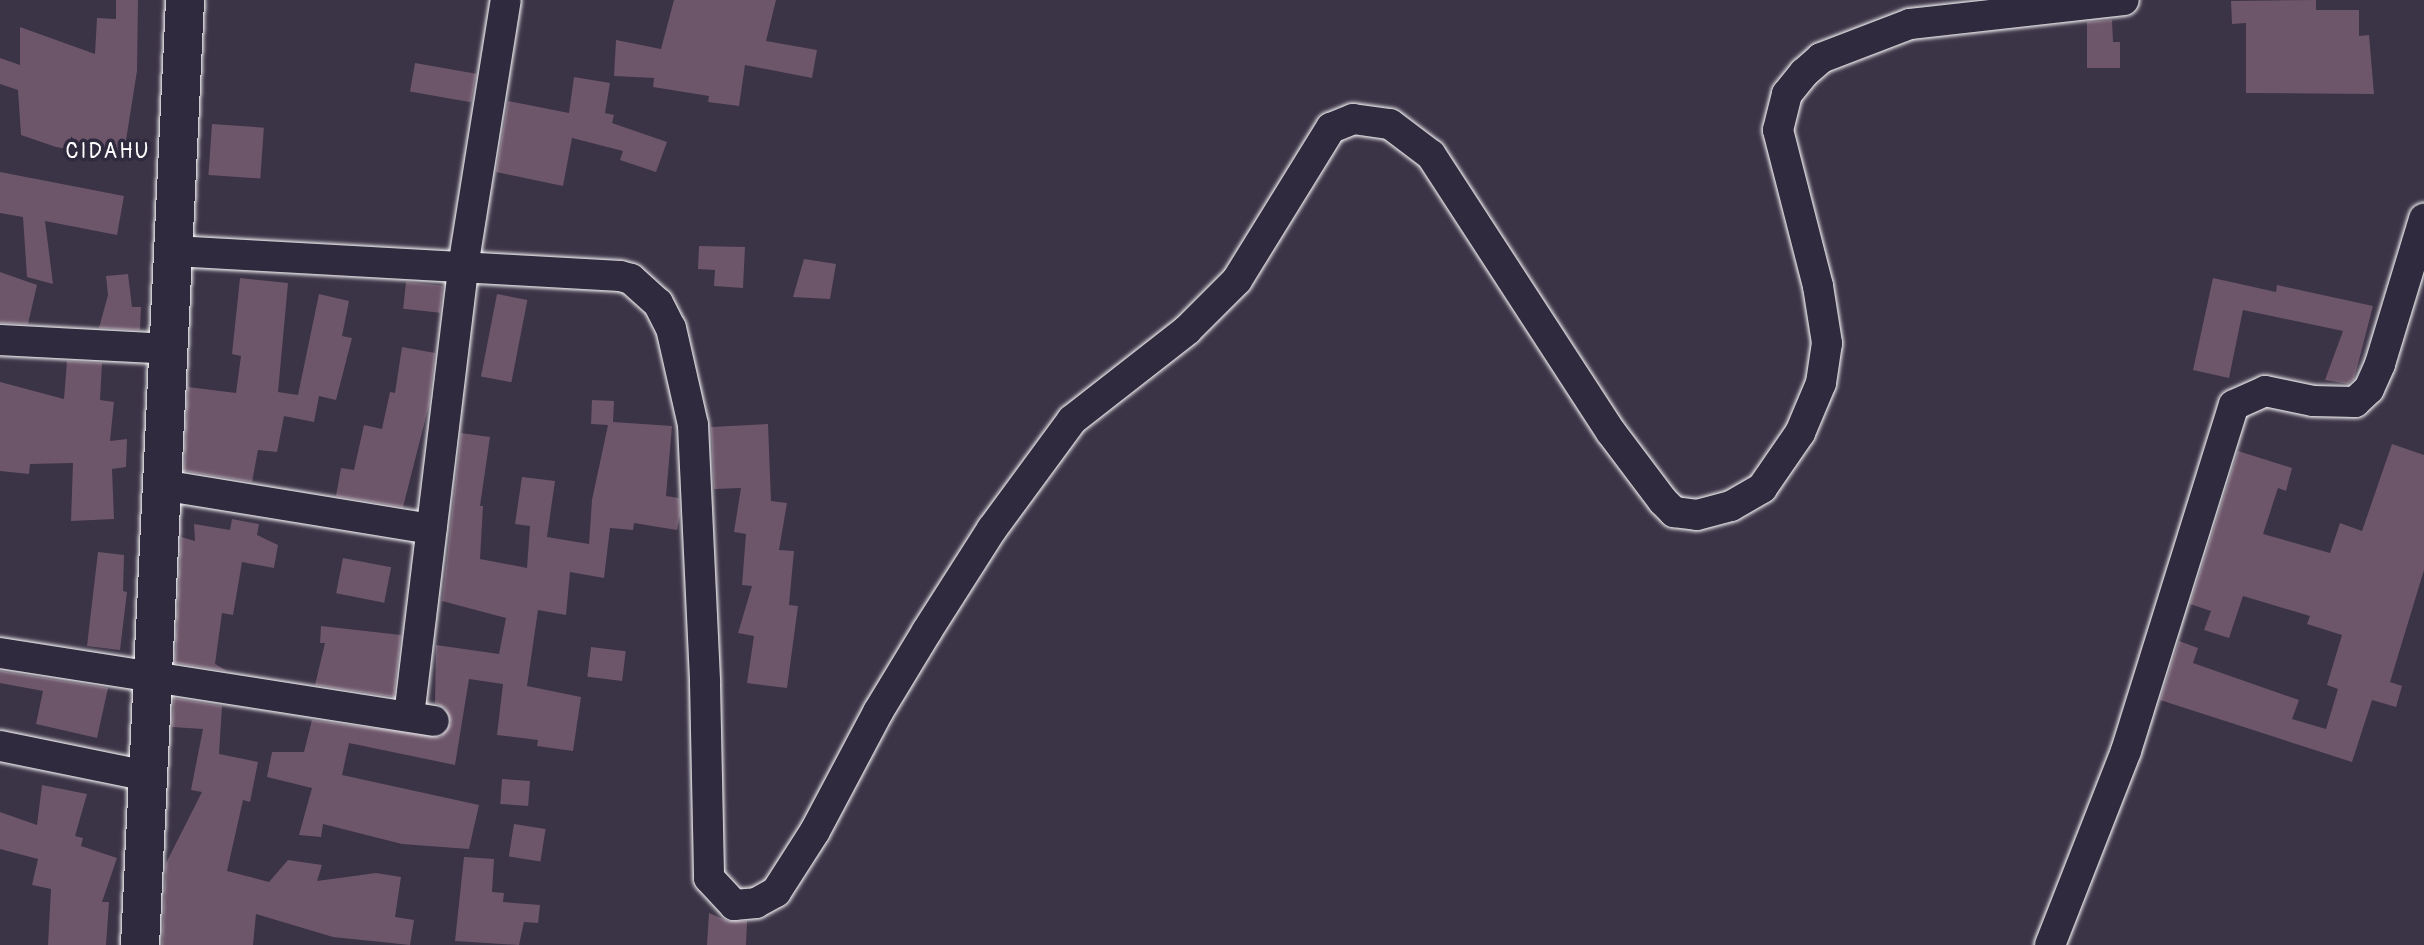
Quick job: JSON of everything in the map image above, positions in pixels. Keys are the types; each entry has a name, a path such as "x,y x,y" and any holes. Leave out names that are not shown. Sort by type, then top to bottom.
{"main road":[{"path":"140,945 186,0"}],"street":[{"path":"0,653 422,718 431,530 463,267 506,0"},
{"path":"174,251 620,276 647,291 666,315 684,373 693,425 709,878 734,905 756,903 776,892 816,831 878,712 927,631 992,529 1072,420 1187,330 1237,280 1331,128 1353,119 1390,124 1431,155 1648,482 1674,512 1698,515 1731,506 1762,488 1800,433 1821,383 1825,332 1778,130 1780,111 1798,80 1821,58 1910,24 2124,0"},
{"path":"2050,945 2126,751 2234,405 2265,391 2313,401 2356,402 2369,389 2380,364 2424,219"},
{"path":"0,340 169,349"},
{"path":"162,485 431,530"},
{"path":"0,746 148,776"}],"building":[{"path":"116,0 138,0 137,71 123,159 56,147 21,135 18,90 0,84 0,58 20,65 20,27 95,54 97,18 116,19"},
{"path":"674,0 776,0 766,41 817,50 812,78 745,65 739,106 708,102 709,96 653,87 654,78 614,76 616,40 661,49"},
{"path":"2316,0 2316,10 2359,10 2359,36 2369,35 2374,94 2246,93 2246,23 2232,24 2231,1"},
{"path":"2112,20 2113,42 2120,42 2120,68 2087,68 2087,22"},
{"path":"415,63 476,74 471,102 410,92"},
{"path":"574,77 610,83 605,113 614,115 612,123 667,142 656,172 620,160 623,151 572,138 563,186 496,172 508,101 569,113"},
{"path":"212,124 264,128 260,179 208,175"},
{"path":"0,172 124,196 117,235 45,221 53,284 27,277 23,217 0,213"},
{"path":"699,246 745,247 743,288 714,286 715,270 698,269"},
{"path":"804,259 836,264 830,299 793,297"},
{"path":"0,272 37,285 28,324 0,323"},
{"path":"128,274 132,307 141,307 140,330 99,328 108,295 106,276"},
{"path":"240,278 288,283 278,392 298,395 319,294 349,301 342,336 352,338 336,400 319,396 314,422 284,416 277,452 258,450 252,482 184,471 188,387 236,393 241,356 232,354"},
{"path":"2213,278 2276,292 2277,285 2373,306 2354,379 2348,384 2325,380 2343,331 2243,310 2229,378 2193,370"},
{"path":"406,282 443,286 440,313 403,309"},
{"path":"497,294 527,300 511,382 481,376"},
{"path":"402,347 435,353 429,405 403,507 336,496 341,468 354,470 364,425 382,429 390,392 395,393"},
{"path":"67,361 102,363 100,400 114,402 110,441 127,439 126,467 112,469 114,519 71,521 73,463 30,464 29,474 0,471 0,382 64,399"},
{"path":"592,400 614,401 613,422 672,426 666,496 679,498 680,515 677,530 634,523 633,530 610,528 604,578 570,572 566,615 538,610 527,686 581,697 573,751 537,746 538,740 497,735 503,684 469,679 455,765 349,743 342,775 479,805 469,849 402,844 323,824 321,837 299,835 312,788 267,777 272,752 304,752 312,720 441,737 451,723 445,708 435,703 436,645 499,654 506,618 442,601 461,433 490,437 480,506 483,506 480,559 527,568 530,526 515,524 522,477 555,481 547,537 589,544 592,500 608,425 591,424"},
{"path":"768,424 771,501 787,503 779,550 794,551 789,605 798,606 787,688 747,683 754,636 738,633 752,586 742,585 746,534 734,532 741,488 714,489 711,427"},
{"path":"2392,444 2424,455 2424,570 2390,682 2402,686 2396,707 2372,700 2352,762 2160,700 2179,641 2198,648 2193,663 2299,700 2292,719 2326,729 2338,689 2327,685 2342,635 2307,624 2310,616 2243,596 2229,638 2204,630 2211,611 2190,604 2238,451 2292,468 2286,491 2278,488 2263,534 2330,553 2340,523 2362,531"},
{"path":"232,519 259,524 257,535 278,545 274,568 242,562 233,615 222,613 215,664 227,671 175,663 181,537 195,541 194,524 230,530"},
{"path":"98,552 124,555 123,591 127,592 120,650 87,646"},
{"path":"343,558 391,567 384,603 336,593"},
{"path":"321,626 401,635 394,697 315,685 325,643 320,643"},
{"path":"591,647 626,651 622,681 587,677"},
{"path":"0,671 108,688 97,738 36,724 43,691 0,683"},
{"path":"174,698 222,706 219,754 258,762 250,802 243,800 227,871 269,882 288,860 322,865 317,881 376,873 401,877 395,917 414,920 410,945 333,937 256,914 253,945 162,945 166,863 202,792 191,790 203,729 172,727"},
{"path":"502,779 530,781 528,806 500,804"},
{"path":"42,785 87,794 75,836 83,838 81,846 117,858 102,902 109,902 106,945 48,945 51,889 32,885 38,859 0,849 0,812 37,825"},
{"path":"514,824 546,829 540,862 509,857"},
{"path":"464,857 494,859 492,892 504,893 503,902 540,905 538,923 524,922 519,945 455,941"},
{"path":"709,913 728,921 747,921 746,945 707,945"}],"district":[{"name":"CIDAHU","path":"108,152"}]}
